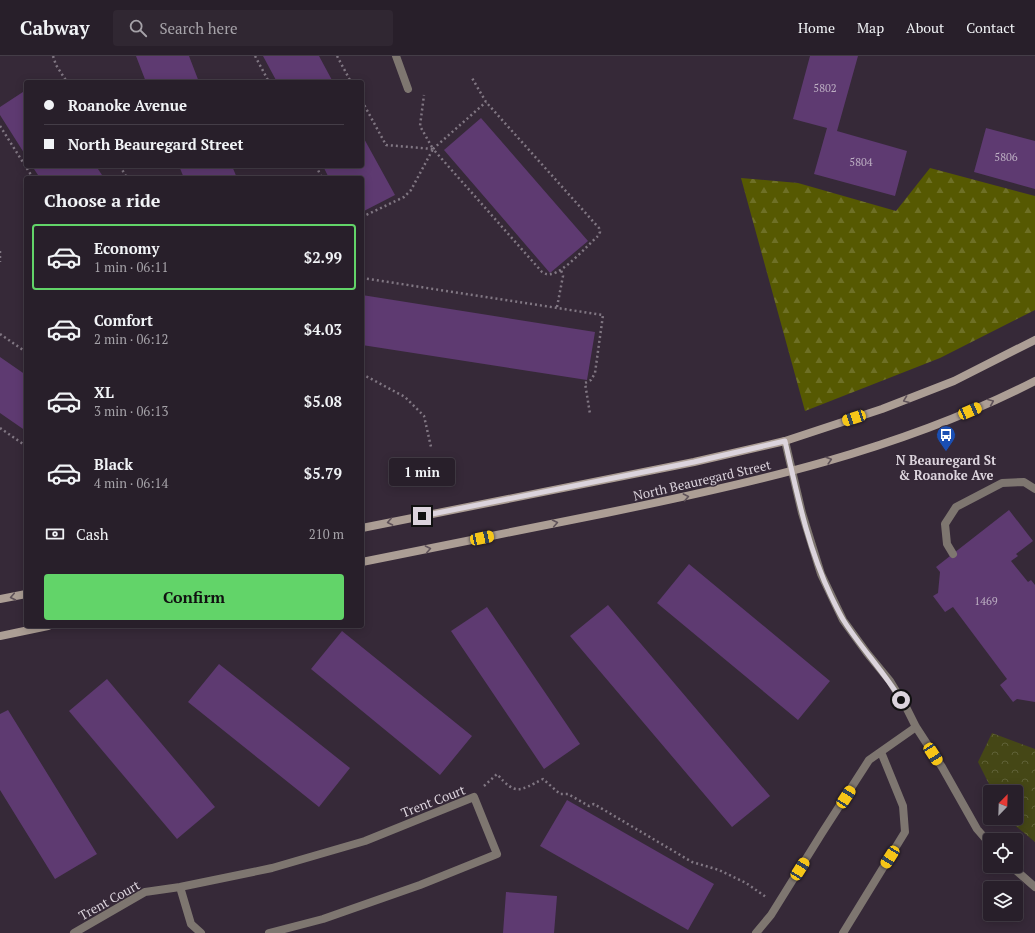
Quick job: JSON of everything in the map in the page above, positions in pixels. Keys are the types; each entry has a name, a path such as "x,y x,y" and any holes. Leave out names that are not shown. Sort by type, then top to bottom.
{"main road":[{"name":"North Beauregard Street","path":"364,528 694,462 785,441 882,409 954,381 1035,340"},
{"name":"North Beauregard Street","path":"364,562 708,492 792,471 883,444 958,417 1035,382"},
{"path":"0,599 24,594"},
{"path":"0,636 38,628"}],"street":[{"path":"396,56 408,89"},
{"path":"785,441 802,513 821,574 843,620 890,681 916,727 942,766 977,829 983,836"},
{"path":"952,554 946,544 945,524 956,507 1002,483 1024,482 1035,489"},
{"path":"756,933 778,905 869,760 916,727"},
{"path":"843,933 905,832 903,806 881,752"},
{"name":"Trent Court","path":"74,933 145,892 180,887 272,868 365,841 474,796 497,854 420,885 323,919 269,933"},
{"path":"1018,873 1035,887"},
{"path":"180,887 191,924 201,933"}],"path":[{"path":"53,56 56,65 66,80"},
{"path":"255,56 268,80"},
{"path":"337,56 350,80"},
{"path":"424,95 420,126 433,149 542,272 552,274 561,270 598,236 600,232 599,228 486,102 472,78"},
{"path":"364,216 404,197 411,190 433,149 486,102"},
{"path":"364,105 386,145 433,149"},
{"path":"0,126 24,164"},
{"path":"0,251 0,262"},
{"path":"557,307 563,276 561,270"},
{"path":"364,278 603,314 595,373 592,380 585,383 590,414"},
{"path":"0,334 24,351"},
{"path":"364,375 405,397 424,416 431,447"},
{"path":"0,428 24,445"},
{"path":"474,796 497,774 512,789 522,789 543,779 560,794 568,794 589,806 594,804 692,862 719,870 746,883 778,905"}],"green space":[{"path":"930,168 1035,196 1035,310 940,358 805,411 741,178 798,183 896,211"},
{"path":"992,733 1035,749 1035,842 1014,825 1023,825 1023,785 990,785 978,762"}],"building":[{"path":"136,56 189,56 198,80 145,80"},
{"path":"263,56 319,56 332,80 276,80"},
{"path":"810,56 858,56 837,131 907,151 895,196 814,174 827,128 793,119"},
{"path":"24,91 24,153 0,115 0,107"},
{"path":"481,118 588,241 550,273 444,150"},
{"path":"986,128 1035,141 1035,189 974,172"},
{"path":"364,139 395,195 364,211 364,176 328,176 324,168 364,168"},
{"path":"33,168 97,168 103,176 39,176"},
{"path":"180,168 233,168 236,176 183,176"},
{"path":"364,295 595,332 587,380 364,345"},
{"path":"0,357 24,374 24,430 0,413"},
{"path":"1009,510 1033,541 1016,554 1018,556 1011,561 1028,582 1031,580 1035,585 1035,702 1017,699 1013,702 1000,685 1007,679 953,607 945,612 933,596 938,593 940,572 936,567"},
{"path":"689,564 830,681 798,720 657,603"},
{"path":"608,605 770,796 732,827 570,636"},
{"path":"487,607 580,744 544,769 451,631"},
{"path":"342,631 472,736 440,775 311,669"},
{"path":"219,664 350,768 319,807 188,702"},
{"path":"107,679 215,807 177,839 69,711"},
{"path":"8,710 97,854 55,879 0,790 0,714"},
{"path":"567,800 714,884 688,930 540,846"},
{"path":"506,892 557,896 554,933 503,933"}],"place":[{"name":"N Beauregard St & Roanoke Ave","path":"946,452"}],"route":[{"path":"422,516 694,462 785,441 802,513 821,574 843,620 890,681 901,700"}]}
